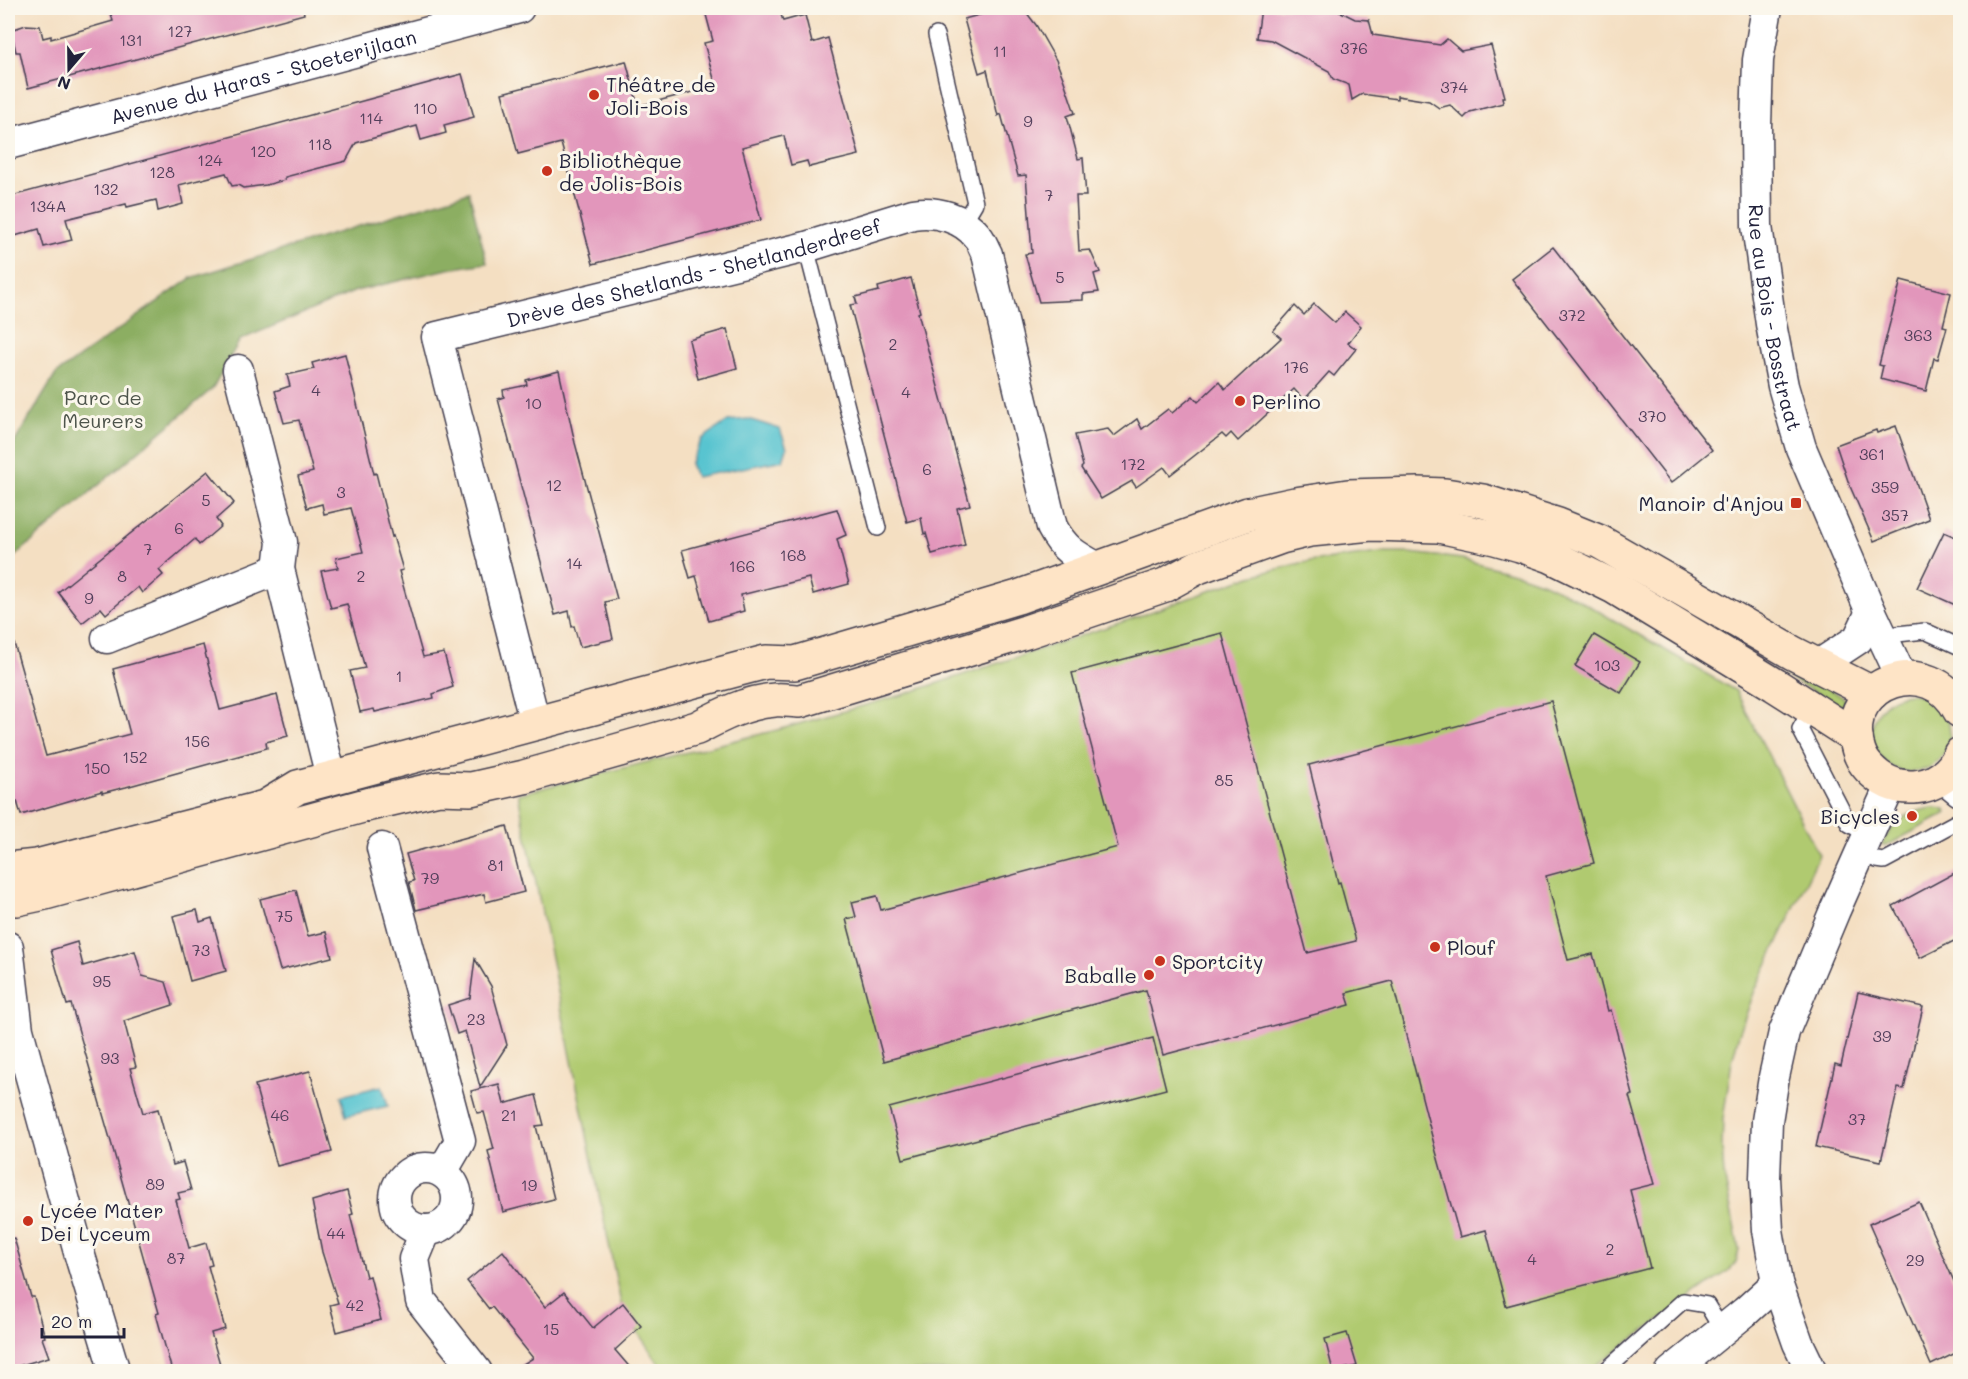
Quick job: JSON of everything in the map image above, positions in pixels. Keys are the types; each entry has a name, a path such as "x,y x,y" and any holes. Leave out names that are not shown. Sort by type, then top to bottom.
{"street":[{"name":"Avenue du Haras - Stoeterijlaan","path":"8,144 519,8"},
{"name":"Rue au Bois - Bosstraat","path":"1767,8 1758,60 1757,226 1771,324 1783,386 1801,448 1871,629 1902,678"},
{"name":"Drève des Shetlands - Shetlanderdreef","path":"535,723 437,337 806,247 914,214 927,212 963,223"},
{"path":"963,223 978,237 987,254 1053,527 1059,540 1070,553 1098,568"},
{"path":"238,370 282,542 279,569 332,777"},
{"path":"10,890 37,866 265,807 298,787 766,662 795,663 1018,597 1248,514 1348,496 1445,495 1484,501 1558,525 1600,542 1817,666 1872,693"},
{"path":"10,890 56,890 370,804 438,788 471,789 524,777 698,728 749,705 775,700 800,701 1026,632 1165,585 1198,567 1257,544 1310,530 1371,524 1439,526 1495,538 1551,556 1614,587 1856,737"},
{"path":"107,638 279,569"},
{"path":"1817,666 1871,629"},
{"path":"1955,774 1922,787 1891,784 1878,777 1867,766 1859,752 1856,737 1857,721 1862,706 1872,693 1885,684 1902,678 1916,678 1931,682 1945,690 1959,705"},
{"path":"1812,1371 1798,1343 1777,1283 1768,1230 1765,1178 1767,1121 1784,1032 1891,784"},
{"path":"382,848 460,1141 442,1172"},
{"path":"8,947 13,1019 115,1371"},
{"path":"423,1168 442,1172 450,1179 456,1191 457,1201 450,1219 441,1226 426,1230 409,1225 404,1221 398,1212 395,1197 399,1184 406,1175 423,1168"},
{"path":"426,1230 414,1259 421,1301 477,1371"},
{"path":"1671,1371 1745,1312 1777,1283"}],"lane":[{"path":"936,35 975,203 963,223"},
{"path":"806,247 878,528"},
{"path":"1871,629 1925,631 1960,646"},
{"path":"1812,708 1800,729 1849,824 1877,860 1884,861 1960,820"},
{"path":"1604,1371 1683,1302 1707,1305 1722,1330"}],"green space":[{"name":"Parc de Meurers","path":"469,192 487,263 448,269 356,291 240,340 212,389 8,562 8,453 56,374 191,278"},
{"name":"Sportcity","path":"1379,553 1410,553 1462,559 1544,583 1579,600 1736,691 1819,855 1755,990 1732,1061 1723,1119 1722,1148 1724,1175 1739,1250 1736,1262 1731,1269 1588,1371 664,1371 622,1309 518,794 777,730 905,694 1128,620 1251,576 1301,563"},
{"path":"1789,666 1841,696 1846,700 1842,707 1784,675"},
{"path":"1911,694 1926,697 1943,711 1950,733 1947,748 1933,765 1911,772 1896,769 1879,755 1872,733 1875,718 1889,701"},
{"path":"1932,808 1946,809 1947,813 1883,846 1891,829 1902,819 1915,812"}],"water":[{"path":"748,419 780,429 787,448 783,460 696,477 690,464 702,439 728,421"},
{"path":"382,1086 388,1106 346,1116 341,1096"}],"building":[{"path":"109,8 136,8 138,12 156,8 303,8 304,14 28,88 20,52 16,52 11,30 26,25 40,26 43,38 51,36 51,39 113,21"},
{"path":"720,8 779,8 783,21 805,15 812,43 828,38 859,155 809,167 807,161 791,165 784,136 742,147 761,220 593,264 561,143 518,154 502,93 626,61 638,106 716,86 704,43 713,41 705,11"},
{"path":"997,8 1023,8 1036,25 1056,60 1075,113 1067,116 1078,159 1083,158 1086,196 1076,196 1079,251 1090,250 1100,272 1094,274 1099,292 1083,294 1083,300 1039,302 1025,254 1032,253 1026,175 1018,176 1001,114 998,116 987,70 979,73 964,19"},
{"path":"1261,8 1333,8 1355,19 1369,20 1373,35 1440,45 1447,39 1461,51 1491,45 1505,97 1502,97 1503,103 1470,112 1464,118 1450,105 1439,108 1429,101 1362,94 1352,100 1349,85 1333,79 1329,71 1271,40 1257,38"},
{"path":"462,74 474,117 444,125 446,133 421,140 417,126 356,143 346,161 285,177 285,180 266,185 243,188 238,185 232,186 226,173 179,185 183,204 158,211 156,200 127,207 126,204 66,219 72,240 44,247 39,229 8,238 8,197"},
{"path":"1553,247 1712,450 1671,483 1512,279"},
{"path":"911,278 920,312 918,313 970,505 957,508 965,545 932,554 926,533 924,534 921,518 907,522 850,305 857,304 855,297 879,291 878,287"},
{"path":"1901,280 1951,293 1943,326 1947,327 1938,359 1934,358 1926,391 1880,379 1883,366 1879,365"},
{"name":"Perlino","path":"1314,304 1335,323 1345,312 1361,326 1348,343 1356,349 1334,376 1329,372 1304,400 1294,389 1238,441 1231,433 1226,438 1222,434 1170,475 1164,467 1136,487 1132,481 1101,499 1081,468 1083,466 1075,435 1108,429 1114,436 1137,419 1142,429 1168,409 1172,413 1193,396 1198,402 1219,382 1225,390 1281,338 1273,331 1295,306 1304,315"},
{"path":"727,329 737,368 698,379 689,340"},
{"path":"345,354 374,474 376,473 403,570 399,571 423,657 444,653 453,687 433,694 434,698 375,712 374,709 360,712 350,671 365,668 347,604 331,608 321,571 338,568 336,558 363,552 351,508 324,514 322,504 307,508 298,476 313,472 299,420 284,423 275,391 290,386 287,375 314,369 312,363"},
{"path":"559,371 575,443 617,599 605,602 613,639 580,647 574,626 572,627 569,611 555,615 498,399 504,397 503,390 527,385 526,380"},
{"path":"1896,426 1929,519 1874,541 1849,484 1836,445 1876,430 1877,433"},
{"path":"208,471 234,503 216,519 221,526 199,545 195,539 159,570 163,575 142,593 138,587 106,614 101,608 82,623 58,592"},
{"path":"837,509 846,535 837,539 849,584 813,594 809,578 741,595 744,611 709,621 696,576 690,578 682,550"},
{"path":"1944,532 1960,539 1960,607 1917,588"},
{"path":"1222,633 1307,953 1356,941 1340,882 1338,883 1309,765 1551,701 1594,863 1546,876 1568,960 1593,954 1608,1011 1611,1010 1633,1095 1629,1096 1654,1184 1630,1190 1650,1268 1506,1306 1486,1230 1460,1237 1392,981 1346,993 1350,1005 1163,1055 1146,990 884,1061 846,919 856,917 852,902 877,896 881,910 1118,847 1072,673"},
{"path":"1594,635 1640,662 1621,693 1575,666"},
{"path":"14,643 46,756 130,734 113,669 203,645 220,710 277,695 288,736 266,742 267,748 126,787 102,793 102,791 21,815 17,801 8,803 8,644"},
{"path":"507,826 524,892 486,902 484,894 416,910 409,882 414,881 406,854"},
{"path":"1960,870 1960,938 1920,958 1893,906"},
{"path":"296,890 308,936 326,932 332,957 280,970 260,899"},
{"path":"197,910 200,922 212,918 226,971 190,981 173,916"},
{"path":"77,942 83,966 135,951 142,976 166,982 173,1005 124,1021 136,1067 130,1068 143,1113 158,1109 173,1165 183,1162 191,1190 178,1193 180,1199 176,1200 189,1248 206,1243 212,1265 208,1266 225,1329 211,1333 222,1371 172,1371 156,1314 159,1313 111,1142 71,1004 67,1005 51,950"},
{"path":"475,959 491,986 507,1045 480,1087 465,1031 457,1034 448,1005 470,998"},
{"path":"1858,992 1923,1007 1904,1089 1898,1088 1881,1161 1816,1147 1835,1064 1841,1066"},
{"path":"1153,1038 1166,1089 903,1159 889,1108"},
{"path":"310,1071 332,1152 277,1166 255,1085"},
{"path":"499,1084 504,1104 536,1095 544,1125 536,1126 554,1199 503,1212 488,1151 494,1149 484,1112 477,1113 471,1091"},
{"path":"347,1191 353,1214 350,1215 366,1277 370,1276 381,1320 337,1332 330,1305 338,1303 322,1252 312,1201"},
{"path":"1919,1202 1960,1295 1960,1351 1931,1365 1869,1224"},
{"path":"14,1238 31,1297 34,1297 45,1337 42,1338 49,1357 8,1369 8,1239"},
{"path":"503,1251 545,1307 564,1292 593,1328 623,1303 641,1326 615,1350 633,1371 512,1371 533,1358 492,1307 489,1309 467,1281"},
{"path":"1347,1333 1357,1366 1333,1371 1325,1339"}],"place":[{"name":"Théâtre de Joli-Bois","path":"594,95"},
{"name":"Bibliothèque de Jolis-Bois","path":"547,171"},
{"name":"Perlino","path":"1240,401"},
{"name":"Manoir d'Anjou","path":"1796,503"},
{"name":"Bicycles","path":"1912,816"},
{"name":"Plouf","path":"1435,947"},
{"name":"Sportcity","path":"1160,961"},
{"name":"Baballe","path":"1149,975"},
{"name":"Lycée Mater Dei Lyceum","path":"28,1221"}]}
